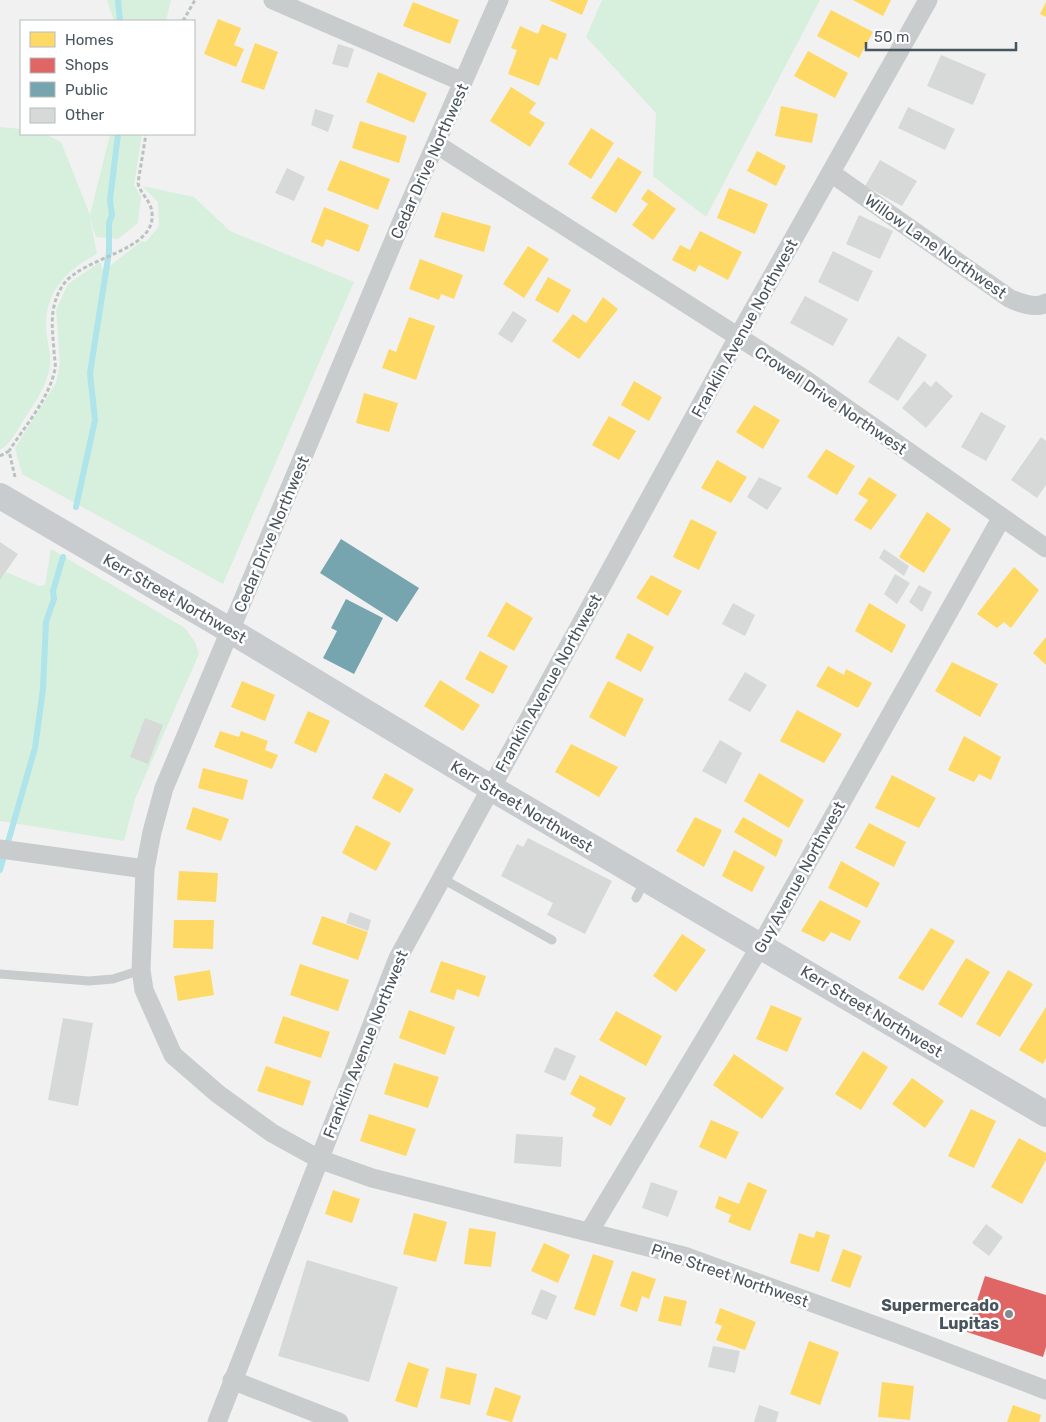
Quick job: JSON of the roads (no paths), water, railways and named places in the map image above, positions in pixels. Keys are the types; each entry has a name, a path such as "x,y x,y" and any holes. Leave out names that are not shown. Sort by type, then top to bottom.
{"street":[{"path":"273,0 463,82"},
{"name":"Cedar Drive Northwest","path":"319,1159 264,1128 218,1094 172,1054 144,990 141,970 145,869 152,832 164,788 436,144 499,0"},
{"name":"Franklin Avenue Northwest","path":"217,1422 398,958 738,337 928,0"},
{"name":"Crowell Drive Northwest","path":"436,144 806,380 1046,548"},
{"name":"Willow Lane Northwest","path":"831,173 1009,298 1021,304 1042,306 1046,303"},
{"name":"Kerr Street Northwest","path":"8,490 231,631 490,788 641,888 761,945 1046,1114"},
{"name":"Guy Avenue Northwest","path":"589,1232 761,945 1002,517"},
{"path":"0,848 145,869"},
{"name":"Pine Street Northwest","path":"319,1159 372,1178 684,1256 902,1334 1046,1390"},
{"path":"232,1380 339,1422"}],"lane":[{"path":"450,883 552,940"},
{"path":"2,974 89,981 113,979 141,970"}],"waterway":[{"path":"118,0 120,20"},
{"path":"76,507 95,420 90,373 109,252 109,223 112,215 110,200 118,135"},
{"path":"0,870 35,748 43,689 46,622 54,599 53,591 63,557"}],"place":[{"name":"Supermercado Lupitas","path":"1009,1314"}]}
